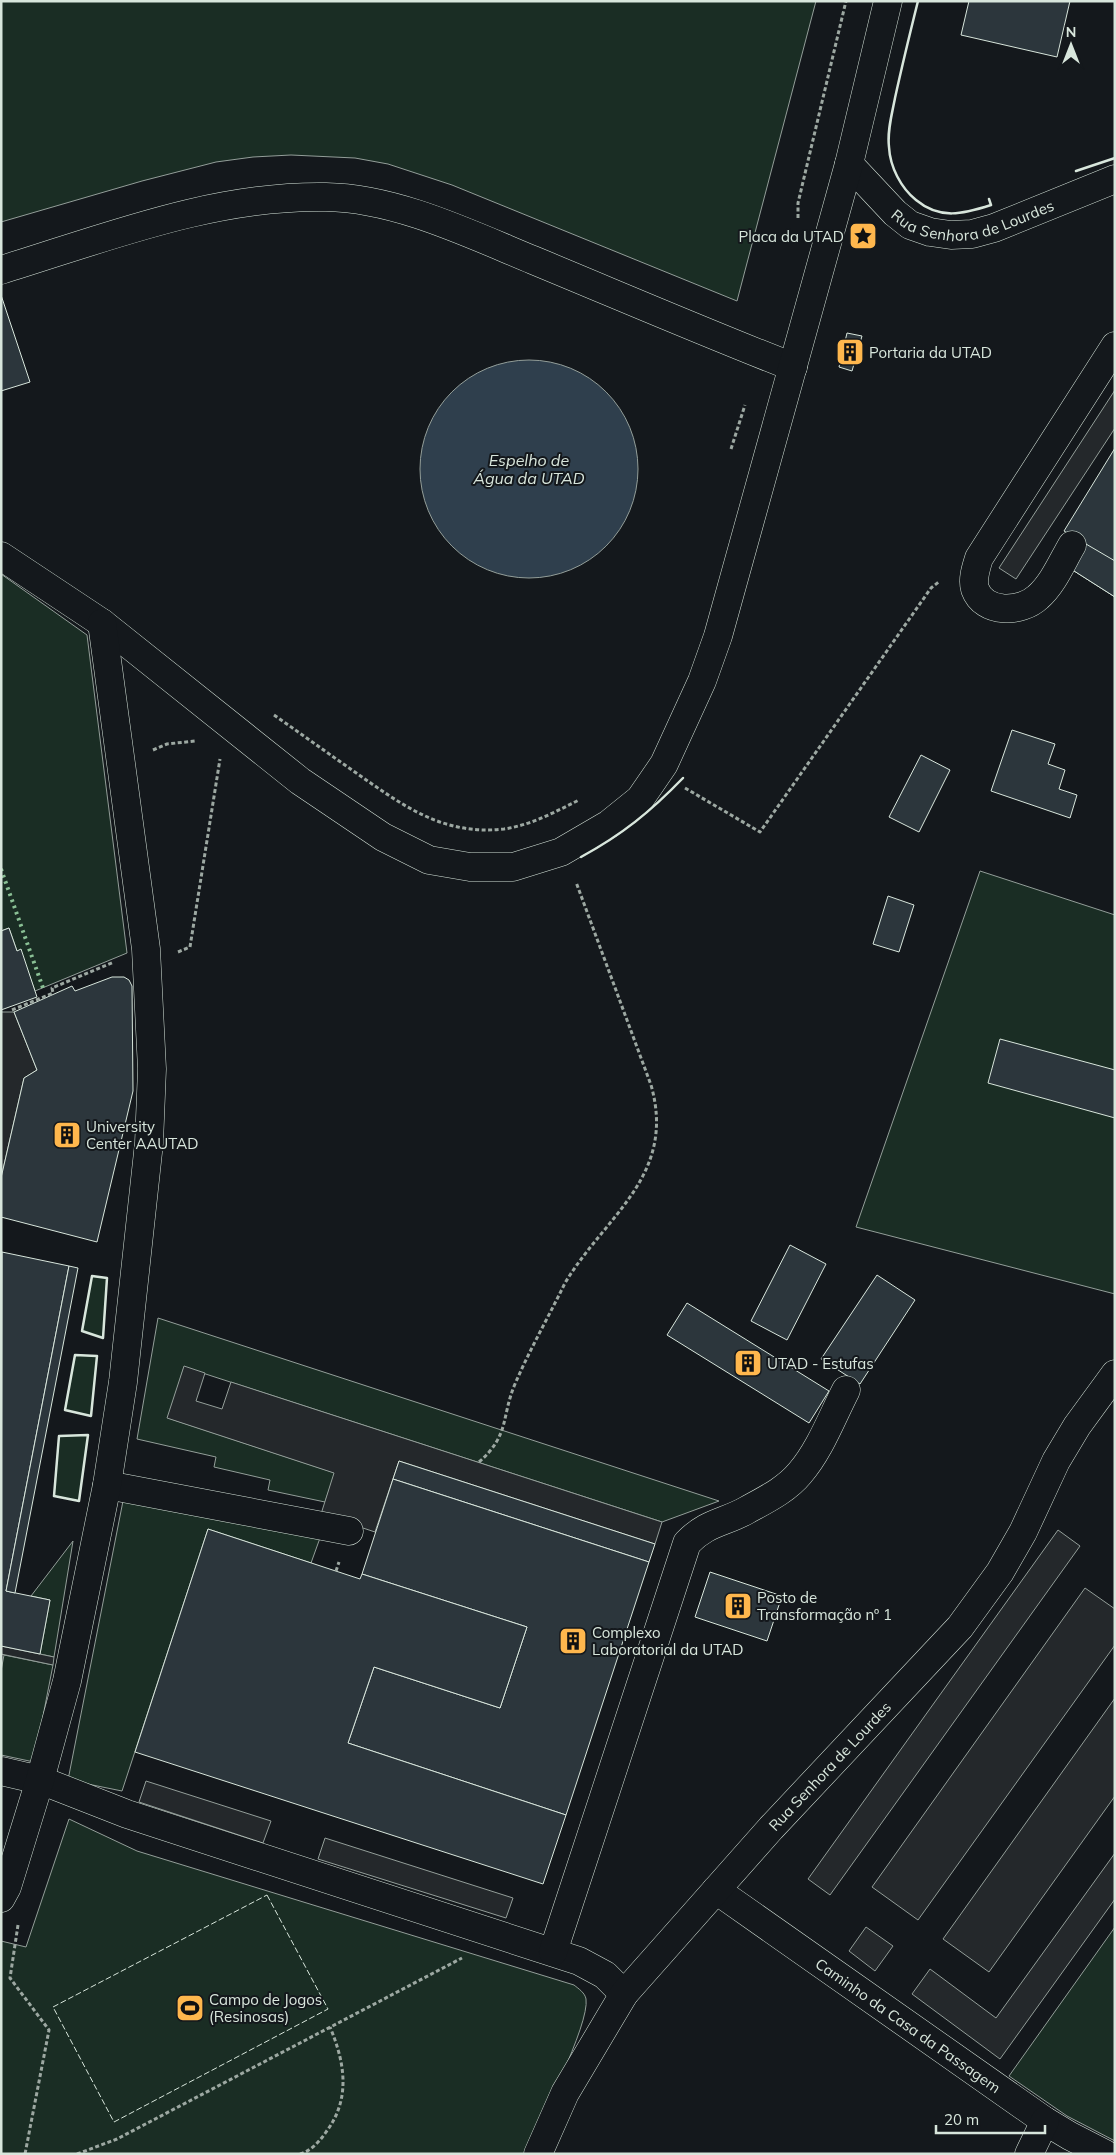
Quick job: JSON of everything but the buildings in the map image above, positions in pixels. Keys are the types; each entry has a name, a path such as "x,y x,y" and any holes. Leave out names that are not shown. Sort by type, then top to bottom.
{"street":[{"path":"1,556 102,623 300,781 383,837 429,860 470,867 513,867 561,852 609,824 640,800 664,764 702,681 718,636 849,164 888,1"},
{"name":"Rua Senhora de Lourdes","path":"849,164 895,213 910,225 930,232 951,235 972,234 994,228 1115,179"},
{"path":"1,270 175,216 220,206 295,197 329,197 362,200 397,208 471,234 793,367"},
{"path":"1072,545 1050,583 1038,598 1020,606 1005,609 992,606 980,597 975,588 975,574 979,558 1115,346"},
{"path":"1,1898 7,1887 40,1780 67,1681 107,1485 123,1382 149,1143 152,1069 147,965 102,623"},
{"name":"Rua Senhora de Lourdes","path":"538,2154 565,2093 624,1994 770,1828 960,1627 1000,1572 1023,1532 1056,1461 1077,1426 1115,1374"},
{"path":"553,1952 687,1542 698,1531 743,1512 775,1495 800,1473 820,1444 846,1390"},
{"path":"107,1485 349,1531"},
{"path":"1,1771 40,1780 127,1814 553,1952 597,1970 605,1975 624,1994"},
{"name":"Caminho da Casa da Passagem","path":"716,1890 1045,2121 1105,2154"},
{"path":"1029,2154 1045,2121"}],"path":[{"path":"798,203 846,1"},
{"path":"685,788 760,832 931,588 944,577 957,574 975,574"},
{"path":"271,713 407,809 443,824 474,830 505,829 543,818 587,796"},
{"path":"149,754 153,750 168,744 200,741"},
{"path":"147,965 190,947 220,757"},
{"path":"479,1462 491,1452 501,1436 515,1385 565,1283 622,1210 640,1183 656,1133 657,1108 651,1085 575,880"},
{"path":"12,1010 53,992 52,988 120,960"},
{"path":"19,1921 10,1978 49,2030 25,2154"},
{"path":"77,2154 117,2139 465,1956 476,1928"},
{"path":"300,2154 319,2142 332,2125 342,2104 343,2067 330,2027"}],"green space":[{"path":"1,1 816,1 737,301 452,185 388,164 355,158 291,155 253,157 216,162 142,181 1,222"},
{"path":"1,574 87,635 127,953 35,991 20,950 17,951 9,928 1,931"},
{"path":"980,871 1115,915 1115,1294 856,1227"},
{"path":"92,1276 107,1278 103,1338 82,1331"},
{"path":"158,1318 719,1501 662,1522 184,1367 168,1418 335,1473 325,1502 268,1490 270,1480 214,1467 216,1457 137,1439"},
{"path":"75,1355 97,1356 91,1416 65,1410"},
{"path":"88,1435 79,1501 54,1496 59,1436"},
{"path":"123,1501 320,1538 311,1563 208,1529 122,1791 68,1780"},
{"path":"73,1541 54,1657 40,1654 50,1600 31,1596"},
{"path":"4,1655 53,1665 34,1762 1,1755 1,1671"},
{"path":"69,1819 137,1851 574,1985 583,1993 586,1999 580,2030 562,2075 525,2154 1,2154 1,1941 26,1947"},
{"path":"1115,1927 1115,2141 1067,2116 1009,2076"}],"shaded area":[{"path":"1115,390 1115,428 1016,579 999,568"},
{"path":"1,1012 14,1012 37,1070 24,1078 1,1178"},
{"path":"184,1366 205,1373 196,1401 222,1409 231,1382 662,1522 655,1544 399,1461 375,1532 321,1514 334,1473 167,1418"},
{"path":"1058,1530 1080,1546 830,1895 808,1879"},
{"path":"1085,1588 1115,1609 1115,1645 918,1920 872,1887"},
{"path":"1,1646 54,1657 53,1665 1,1654"},
{"path":"1115,1698 1115,1796 989,1972 943,1939"},
{"path":"146,1781 271,1821 263,1843 139,1802"},
{"path":"325,1838 513,1898 506,1918 318,1859"},
{"path":"1115,1853 1115,1899 1000,2059 912,1994 930,1969 996,2018"},
{"path":"866,1927 893,1946 875,1971 849,1951"}],"water":[{"name":"Espelho de Água da UTAD","path":"529,360 550,362 571,369 580,373 606,392 625,418 629,427 636,448 638,469 636,490 629,511 625,520 606,546 580,565 571,569 550,576 529,578 508,576 487,569 478,565 452,546 433,520 429,511 422,490 420,469 422,448 429,427 433,418 452,392 478,373 487,369 508,362"}],"hedge":[{"path":"1,869 43,988"}],"fence":[{"path":"267,1895 328,2009 114,2122 53,2007 267,1895"}],"wall":[{"path":"918,1 889,129 890,155 894,169 901,183 916,200 925,206 943,213 961,213 991,205 989,199"},
{"path":"1076,171 1115,158"},
{"path":"581,857 610,840 635,822 683,778"},
{"path":"92,1276 107,1278 103,1338 82,1331 92,1276"},
{"path":"75,1355 97,1356 91,1416 65,1410 75,1355"},
{"path":"88,1435 79,1501 54,1496 59,1436 88,1435"}],"place":[{"name":"Placa da UTAD","path":"863,236"},
{"name":"Portaria da UTAD","path":"850,352"},
{"name":"University Center AAUTAD","path":"67,1135"},
{"name":"UTAD - Estufas","path":"748,1363"},
{"name":"Posto de Transformação nº 1","path":"738,1606"},
{"name":"Complexo Laboratorial da UTAD","path":"573,1641"},
{"name":"Campo de Jogos (Resinosas)","path":"190,2008"}]}
